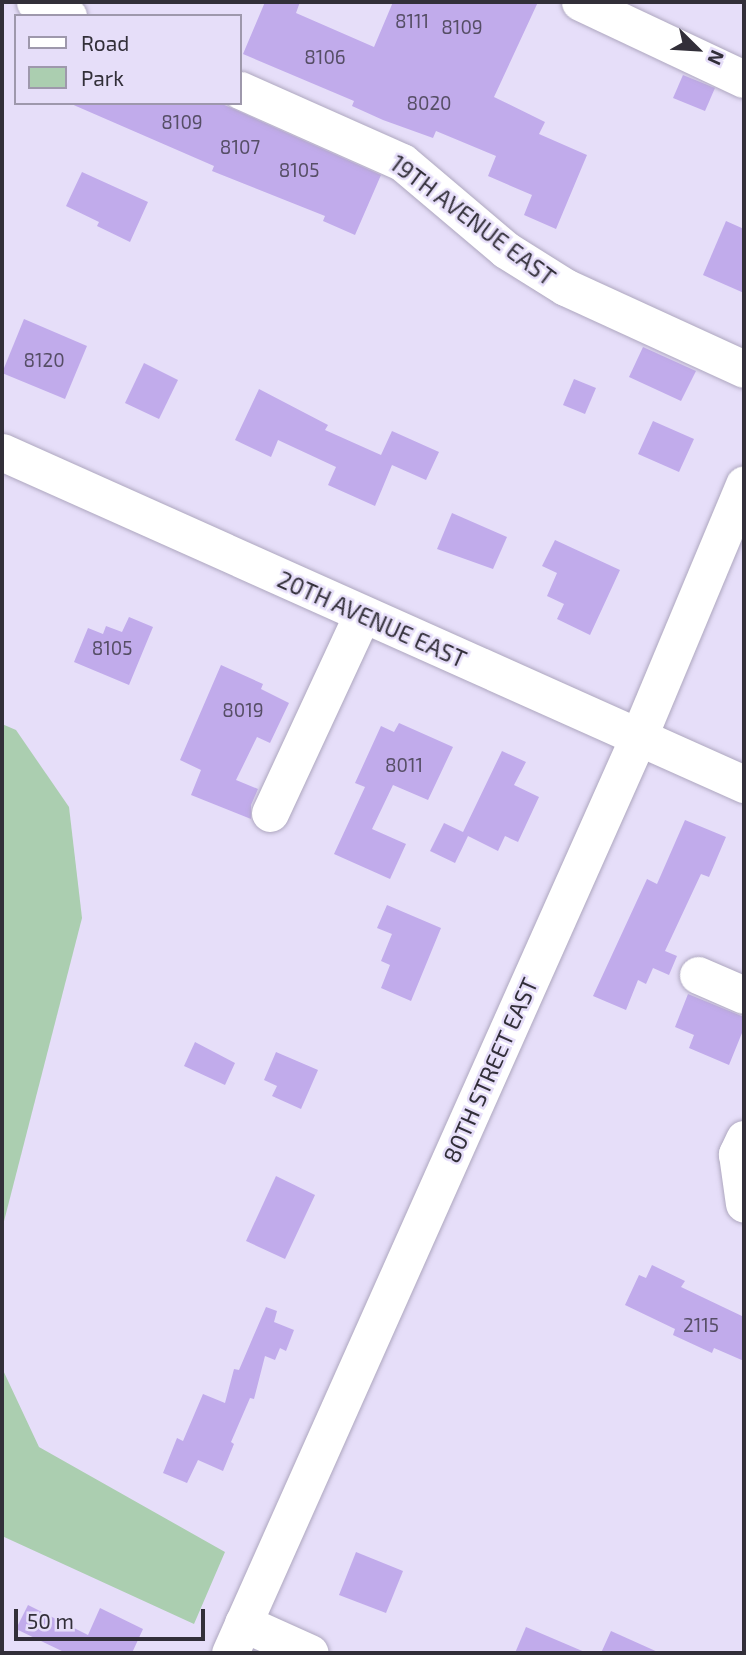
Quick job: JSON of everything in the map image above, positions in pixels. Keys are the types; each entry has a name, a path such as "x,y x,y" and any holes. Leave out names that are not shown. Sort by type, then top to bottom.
{"street":[{"path":"35,2 63,14"},
{"path":"580,2 744,79"},
{"name":"19TH AVENUE EAST","path":"242,91 402,162 506,250 565,287 744,369"},
{"name":"20TH AVENUE EAST","path":"2,452 744,784"},
{"name":"80TH STREET EAST","path":"237,1638 638,738 744,484"},
{"path":"270,813 362,615"},
{"path":"698,975 744,995"},
{"path":"744,1139 737,1154 744,1204"},
{"path":"237,1638 310,1653"}],"green space":[{"path":"2,724 16,730 69,807 82,918 2,1229"},
{"path":"2,1368 39,1447 225,1552 194,1624 2,1536"}],"building":[{"path":"265,2 300,2 296,13 374,47 393,2 538,2 494,97 545,122 539,134 587,155 556,229 524,215 532,195 488,176 496,156 436,131 433,138 383,120 352,106 354,101 243,54"},
{"path":"683,75 715,88 705,111 673,98"},
{"path":"74,105 224,105 381,175 355,235 323,221 325,216 212,171 214,166"},
{"path":"82,172 148,202 130,242 97,226 99,222 66,206"},
{"path":"726,221 744,229 744,293 703,275"},
{"path":"24,319 87,346 65,399 2,373"},
{"path":"643,347 696,371 681,401 629,377"},
{"path":"144,363 178,380 159,419 125,403"},
{"path":"574,379 596,388 585,414 563,405"},
{"path":"259,389 328,425 325,430 381,455 392,431 439,452 426,480 392,465 375,506 328,485 336,467 278,440 271,457 235,440"},
{"path":"653,421 694,439 679,472 638,454"},
{"path":"452,513 507,537 493,569 437,549"},
{"path":"555,540 620,570 590,635 557,619 564,604 547,596 557,573 542,566"},
{"path":"129,617 153,627 129,685 74,662 88,628 103,634 106,626 122,632"},
{"path":"221,665 263,684 261,689 289,703 270,743 257,737 236,780 258,789 251,805 251,819 191,795 201,770 180,760"},
{"path":"399,723 453,747 428,800 393,785 372,829 406,844 390,879 334,854 365,787 355,783 381,726 394,732"},
{"path":"502,751 526,762 514,785 539,797 518,842 505,836 498,851 468,836 455,863 430,851 444,823 463,832"},
{"path":"685,820 726,837 709,877 701,874 665,951 677,956 669,975 653,968 646,984 638,980 626,1010 593,996 647,879 657,884"},
{"path":"387,905 441,928 411,1001 381,988 390,965 381,961 392,934 377,928"},
{"path":"688,994 744,1017 744,1028 729,1065 689,1048 694,1035 675,1027"},
{"path":"195,1042 235,1063 225,1085 184,1066"},
{"path":"276,1052 318,1070 301,1109 272,1096 277,1086 264,1080"},
{"path":"276,1176 315,1195 285,1259 246,1241"},
{"path":"652,1265 685,1281 681,1287 744,1317 744,1361 714,1348 712,1353 673,1335 675,1329 625,1305 639,1275 646,1278"},
{"path":"266,1307 277,1311 274,1322 294,1330 286,1351 280,1348 275,1360 265,1356 254,1399 250,1398 231,1442 234,1444 223,1471 198,1460 187,1483 163,1473 177,1438 183,1441 203,1394 225,1403 234,1369 239,1370"},
{"path":"356,1552 403,1571 386,1613 339,1595"},
{"path":"28,1605 88,1635 100,1608 143,1629 132,1653 66,1653 16,1629"},
{"path":"526,1627 587,1653 515,1653"},
{"path":"611,1631 660,1653 601,1653"}]}
